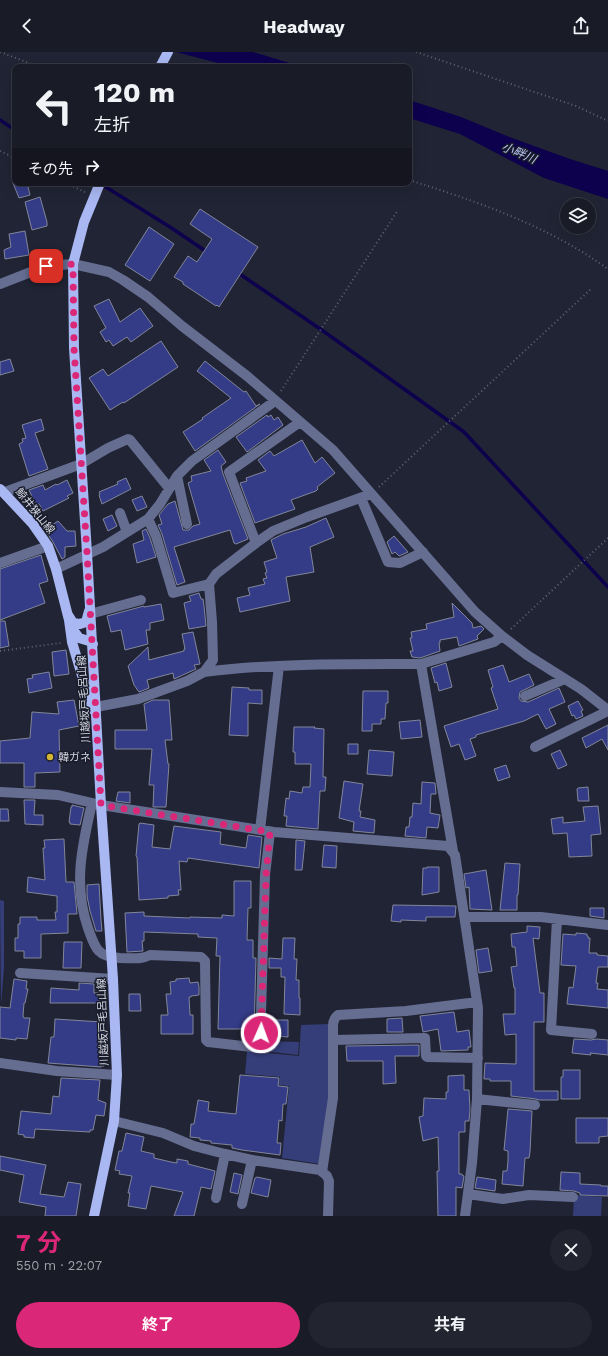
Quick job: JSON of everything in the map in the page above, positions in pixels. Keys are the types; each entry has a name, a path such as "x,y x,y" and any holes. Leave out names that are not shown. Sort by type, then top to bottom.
{"main road":[{"path":"162,64 168,52"},
{"name":"川越坂戸毛呂山線","path":"94,1216 114,1121 117,1075 112,958 96,804 99,754 74,348 73,264 84,222 99,186"},
{"name":"鯨井狭山線","path":"2,491 32,523 48,546 56,568 68,616"},
{"path":"68,616 73,623 78,624 86,622 89,612 89,596"},
{"path":"68,616 72,642 91,707 99,754"},
{"path":"68,616 71,627 78,637 89,641 92,645"},
{"path":"72,642 81,647 92,645"}],"street":[{"path":"0,284 46,266 73,264 109,272 148,297 182,326 247,376 333,450 475,612 502,636 581,689 608,710 535,747"},
{"path":"56,568 103,547 148,519 160,504 177,476 192,461 275,401"},
{"path":"256,543 229,472 300,422"},
{"path":"2,491 81,464 108,448 128,439 169,488"},
{"path":"177,476 187,524"},
{"path":"204,672 213,660 209,584 216,574 256,543 280,528 371,494"},
{"path":"361,498 388,562 400,563 423,552"},
{"path":"120,513 127,532"},
{"path":"148,519 156,536 173,592 209,584"},
{"path":"0,563 48,546"},
{"path":"90,614 141,600"},
{"path":"96,707 138,699 187,681 204,672 242,667 421,664 494,642 502,636"},
{"path":"421,664 453,851 455,855 477,1002 477,1099 472,1163 465,1216"},
{"path":"96,804 84,835 80,867 80,894 84,917 94,946 101,953 112,958 144,958 150,955 200,957 205,961 206,1040 208,1042 260,1048 266,875 265,831 279,666"},
{"path":"525,696 565,679"},
{"path":"0,792 58,795 96,804 265,831 448,846 453,851"},
{"path":"465,917 541,917 608,926"},
{"path":"557,919 552,1030 592,1034"},
{"path":"20,973 113,979"},
{"path":"322,1172 333,1098 333,1020 338,1015 406,1011 477,1002"},
{"path":"333,1040 425,1038 427,1057 478,1058"},
{"path":"0,1063 57,1071 117,1075"},
{"path":"477,1099 535,1105"},
{"path":"114,1121 163,1133 194,1146 225,1154 252,1160 320,1170 327,1176 329,1181 328,1216"},
{"path":"216,1198 225,1154"},
{"path":"242,1204 252,1160"},
{"path":"468,1194 503,1199 529,1195 573,1197"}],"path":[{"path":"0,52 31,64"},
{"path":"416,52 540,93 576,106 608,121"},
{"path":"0,151 12,157"},
{"path":"412,181 450,193 509,215 553,235 608,269"},
{"path":"72,186 94,197"},
{"path":"275,401 398,210"},
{"path":"371,494 591,289"},
{"path":"502,636 608,538"},
{"path":"0,651 72,642"}],"shaded area":[{"path":"0,900 4,901 4,968 1,1005"},
{"path":"329,1024 329,1099 320,1164 282,1158 289,1086 279,1085 280,1077 245,1074 247,1051 299,1056 301,1025"},
{"path":"264,1041 299,1042 298,1055 264,1051"},
{"path":"574,1195 602,1197 601,1216 573,1216"}],"water":[{"path":"176,52 253,52 293,64 222,64"},
{"name":"小畔川","path":"412,101 461,117 512,138 570,159 608,171 608,199 544,178 460,134 412,119"}],"building":[{"path":"14,186 28,186 30,195 19,198"},
{"path":"40,197 47,226 32,230 25,202"},
{"path":"200,209 258,247 219,307 174,277 188,256 197,262 212,239 190,224"},
{"path":"149,227 174,244 150,281 125,265"},
{"path":"25,231 29,255 5,259 4,250 11,247 9,234"},
{"path":"109,299 120,322 140,308 153,326 131,342 127,337 113,346 109,340 106,342 100,332 106,328 94,306"},
{"path":"161,341 178,367 124,403 123,402 110,410 89,378 103,369 108,376"},
{"path":"10,359 14,371 0,375 0,362"},
{"path":"205,361 244,392 246,391 256,406 260,404 195,451 183,432 231,398 197,371"},
{"path":"267,415 268,417 271,415 274,420 278,417 283,425 247,452 236,437"},
{"path":"41,419 44,430 35,433 48,469 29,476 19,444 23,442 22,439 26,438 22,425"},
{"path":"302,440 315,463 322,457 335,473 317,487 318,489 316,491 291,500 295,509 255,523 240,483 247,481 246,478 266,471 258,460 270,451 274,456"},
{"path":"218,450 226,462 221,466 223,474 248,539 236,544 234,543 230,530 174,547 185,582 177,585 158,525 162,524 159,515 168,504 175,501 183,530 189,530 193,526 200,524 188,483 192,481 191,476 211,471 204,460"},
{"path":"126,478 131,489 102,504 99,492 118,484 117,482"},
{"path":"67,480 73,493 67,496 69,498 43,511 39,504 36,505 29,490 43,485 45,490"},
{"path":"142,496 147,507 137,511 132,500"},
{"path":"112,515 117,526 108,531 103,519"},
{"path":"326,518 334,537 310,547 314,572 286,577 290,601 240,612 237,598 250,595 248,588 265,584 263,579 267,578 265,573 267,572 264,562 277,558 271,540"},
{"path":"58,521 67,531 75,531 76,546 65,547 65,557 62,559 45,530"},
{"path":"146,529 156,557 137,563 133,544 144,540 142,531"},
{"path":"394,536 408,552 399,556 395,552 392,554 387,542"},
{"path":"41,555 48,581 39,584 45,603 0,620 0,569"},
{"path":"199,593 201,599 203,599 206,626 189,629 184,603 191,601 189,596"},
{"path":"452,603 472,623 473,628 481,626 484,629 477,636 478,639 459,646 457,637 440,640 440,651 420,658 412,657 410,651 413,651 410,638 412,638 411,632 427,629 426,624 454,617"},
{"path":"161,604 164,620 150,623 150,630 146,630 148,644 125,650 121,630 111,632 107,616 144,606"},
{"path":"0,621 5,621 9,646 0,648"},
{"path":"193,632 200,664 194,665 196,669 174,679 173,673 147,680 149,688 139,692 134,685 128,666 148,647 149,660 184,651 185,649 182,634"},
{"path":"66,650 69,674 54,676 52,652"},
{"path":"446,663 452,687 439,691 431,668"},
{"path":"503,665 509,682 529,674 534,685 520,692 519,698 521,701 528,702 559,688 565,702 549,709 556,724 546,729 538,714 524,721 476,735 476,737 470,739 476,756 465,760 459,744 451,747 444,726 498,709 491,688 493,687 488,670"},
{"path":"49,672 52,688 29,693 27,679 33,678 32,675"},
{"path":"232,687 249,688 249,690 262,690 262,704 248,703 248,736 229,735"},
{"path":"363,691 388,691 388,703 386,703 385,719 381,719 381,724 372,724 372,731 362,731"},
{"path":"74,700 79,726 59,730 60,772 35,773 35,787 24,787 24,763 0,763 0,741 30,738 32,712 59,714 57,702"},
{"path":"153,700 169,700 172,740 165,740 169,764 166,807 153,807 154,785 149,785 152,749 115,749 115,730 147,730 144,704"},
{"path":"578,701 583,710 581,711 583,716 576,719 574,715 572,716 568,706"},
{"path":"420,720 422,737 401,739 399,722"},
{"path":"608,725 608,750 602,739 586,748 582,738"},
{"path":"294,727 315,727 314,728 324,729 323,777 326,777 325,791 320,791 318,829 286,826 287,816 284,816 286,798 289,799 290,791 302,793 303,787 310,787 311,764 295,764 295,752 293,752"},
{"path":"348,744 358,744 358,754 348,754"},
{"path":"369,750 394,752 392,776 367,774"},
{"path":"560,750 567,765 558,769 551,754"},
{"path":"506,765 510,777 498,781 494,769"},
{"path":"344,781 363,784 359,811 361,811 360,817 375,820 374,833 353,831 354,822 339,818"},
{"path":"422,782 435,783 436,794 431,794 430,813 440,815 438,828 427,827 426,838 405,836 406,827 409,827 410,817 412,817 413,803 421,804"},
{"path":"588,787 589,801 578,801 577,789"},
{"path":"118,792 130,792 130,803 116,801"},
{"path":"24,800 35,800 34,815 43,815 43,825 25,824"},
{"path":"72,805 84,808 80,825 70,824 69,822"},
{"path":"598,806 601,834 591,835 592,856 569,857 567,833 553,834 551,819 563,817 563,823 585,821 583,807"},
{"path":"0,809 8,809 9,821 0,821"},
{"path":"140,823 154,825 152,847 170,849 174,826 221,832 220,844 246,848 248,835 262,837 259,868 188,858 187,862 179,861 181,890 178,890 179,895 168,896 168,898 139,900 136,856"},
{"path":"64,839 66,882 74,882 77,914 68,914 68,933 41,934 41,958 24,958 24,951 15,951 15,938 18,938 18,924 20,924 20,917 37,917 37,920 56,920 55,912 57,912 57,896 27,892 28,877 45,880 44,840"},
{"path":"296,840 305,841 302,870 295,870"},
{"path":"324,845 337,846 336,868 322,867"},
{"path":"505,863 520,864 517,910 500,910"},
{"path":"439,867 439,892 422,895 423,868"},
{"path":"486,870 492,910 470,909 469,887 466,888 464,874"},
{"path":"234,881 251,881 251,908 248,908 247,940 253,940 253,958 256,958 253,1037 243,1037 244,1029 218,1029 220,956 216,956 217,938 198,937 198,934 144,932 144,941 142,941 143,951 127,952 125,913 144,912 144,916 190,918 222,918 222,915 234,916"},
{"path":"99,884 102,931 96,931 87,896 87,885"},
{"path":"393,905 456,906 455,917 426,917 426,921 391,921"},
{"path":"590,908 604,908 604,918 590,916"},
{"path":"527,926 540,927 539,939 533,938 540,993 544,993 544,1022 534,1022 534,1091 558,1091 558,1100 539,1100 511,1096 511,1081 490,1081 490,1079 484,1079 485,1063 516,1064 516,1034 505,1035 503,1014 515,1014 515,988 511,967 517,966 515,947 512,947 511,934 527,932"},
{"path":"576,933 587,934 588,938 590,938 589,953 597,953 597,955 608,956 608,967 598,967 596,983 598,983 597,989 608,990 608,1008 567,1004 569,987 573,988 576,966 561,965 563,934 576,935"},
{"path":"283,938 295,938 294,959 297,959 296,980 299,980 300,1015 284,1014 285,977 281,977 281,968 269,968 269,958 282,959"},
{"path":"64,942 82,942 81,968 63,968"},
{"path":"488,948 492,971 479,973 476,950"},
{"path":"189,978 190,983 198,982 199,987 199,995 189,997 190,1015 193,1015 193,1034 161,1034 161,1015 168,1015 166,994 171,994 170,982 176,981 176,979"},
{"path":"14,979 27,981 26,989 28,989 24,1003 23,1016 24,1018 30,1018 27,1039 16,1038 16,1040 0,1038 0,1007 10,1008"},
{"path":"79,983 94,984 94,993 99,993 99,1003 50,1003 51,988 79,990"},
{"path":"129,994 140,994 141,1011 129,1011"},
{"path":"454,1012 457,1032 469,1030 471,1047 468,1047 468,1050 441,1051 438,1029 423,1032 420,1016"},
{"path":"402,1018 403,1032 387,1032 387,1019"},
{"path":"55,1019 102,1022 102,1027 104,1027 104,1066 48,1063 51,1037 54,1037"},
{"path":"274,1020 288,1020 288,1037 276,1036 276,1032 274,1032"},
{"path":"574,1039 608,1040 608,1055 572,1053"},
{"path":"419,1045 419,1056 395,1056 396,1083 383,1084 383,1061 347,1061 346,1046"},
{"path":"563,1070 580,1070 580,1099 561,1099 561,1077 563,1077"},
{"path":"240,1075 279,1078 278,1086 288,1087 286,1104 283,1104 282,1121 279,1120 277,1143 281,1143 280,1155 232,1148 232,1145 211,1143 211,1141 190,1137 191,1124 194,1124 198,1100 209,1102 208,1111 236,1114"},
{"path":"464,1075 464,1090 469,1090 470,1109 469,1121 465,1121 465,1132 459,1132 459,1174 464,1176 462,1188 456,1187 456,1216 438,1216 438,1137 423,1141 419,1117 423,1116 424,1098 446,1099 446,1092 448,1092 448,1076"},
{"path":"61,1078 100,1080 98,1100 106,1103 104,1116 96,1115 93,1130 90,1130 90,1132 35,1129 34,1138 24,1137 24,1135 18,1134 21,1111 51,1114 53,1096 59,1097"},
{"path":"508,1109 532,1111 530,1152 529,1158 525,1158 523,1186 502,1184 503,1171 507,1171 508,1161 508,1151 504,1150"},
{"path":"576,1118 608,1118 608,1136 599,1137 599,1143 576,1143"},
{"path":"126,1133 144,1137 141,1151 154,1154 154,1158 177,1163 177,1159 188,1161 188,1164 215,1171 211,1189 201,1187 194,1216 174,1216 183,1192 151,1186 146,1209 128,1206 130,1193 128,1193 132,1176 119,1174 120,1171 115,1170 119,1151 122,1151"},
{"path":"0,1156 46,1165 40,1194 64,1197 68,1182 81,1184 76,1216 45,1216 46,1207 19,1202 24,1175 0,1170"},
{"path":"561,1172 580,1173 580,1184 608,1186 608,1196 580,1195 580,1193 574,1191 560,1190"},
{"path":"234,1173 242,1175 238,1194 230,1192"},
{"path":"257,1177 271,1180 268,1197 251,1193 255,1178"},
{"path":"477,1177 496,1180 495,1191 475,1188"}],"waterway":[{"path":"0,120 12,128"},
{"path":"104,186 207,252"},
{"path":"237,272 326,333 464,432 608,587"}],"place":[{"name":"韓ガネ","path":"50,757"}],"route":[{"path":"46,266 73,264 74,348 101,805 270,832 266,875 261,1033"}]}
